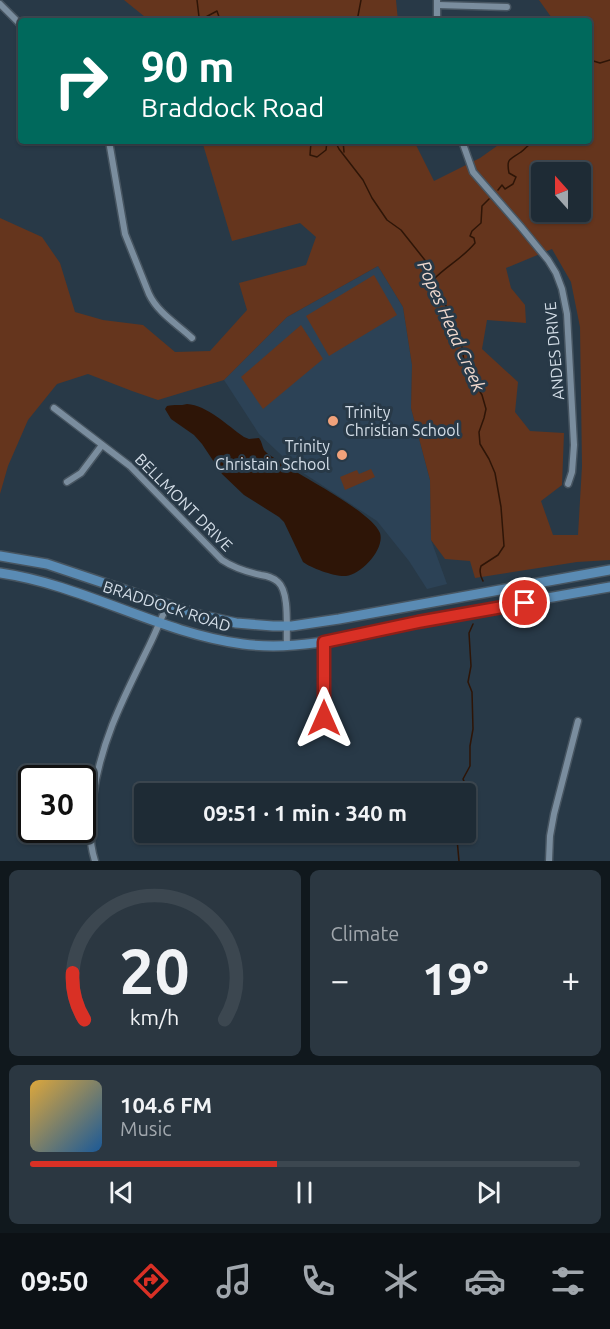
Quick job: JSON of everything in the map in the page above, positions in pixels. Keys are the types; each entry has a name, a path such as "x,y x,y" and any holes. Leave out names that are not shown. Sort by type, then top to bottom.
{"main road":[{"name":"BRADDOCK ROAD","path":"0,556 47,564 199,615 259,626 286,626 339,620 610,570"},
{"name":"BRADDOCK ROAD","path":"0,573 45,581 159,623 199,635 257,646 324,642 418,622 610,587"}],"street":[{"path":"437,3 507,7"},
{"path":"0,4 18,22"},
{"path":"110,144 125,234 149,294 158,308 192,338"},
{"name":"ANDES DRIVE","path":"463,144 473,172 548,260 562,289 567,314 574,445 572,472 568,484"},
{"name":"BELLMONT DRIVE","path":"54,408 130,466 222,560 240,570 277,580 285,593 287,646"},
{"path":"67,482 81,473 102,445"},
{"path":"95,861 90,844 89,826 95,781 103,749 168,604"},
{"path":"318,731 324,718 324,642"},
{"path":"549,861 554,814 578,721"}],"shaded area":[{"path":"124,0 396,0 398,18 146,18"},
{"path":"539,0 610,0 610,560 577,562 475,578 470,561 445,559 431,540 430,480 411,408 412,365 403,307 378,266 287,317 224,380 158,400 88,374 57,384 28,420 8,466 0,494 0,218 42,237 60,263 75,312 103,320 143,325 175,352 210,351 247,310 239,283 306,265 316,237 300,223 232,241 203,144 416,144 434,181 480,158 500,144 592,144 592,18 552,18","holes":["552,249 571,282 580,327 582,466 578,535 553,535 541,501 562,485 564,433 530,431 515,412 518,382 482,349 487,320 526,323 525,305 511,288 506,268"]},
{"name":"Trinity Christian School","path":"378,266 403,307 412,365 411,408 430,480 431,540 447,584 427,589 409,561 377,521 294,467 259,434 224,380 287,317"},
{"path":"374,275 397,315 329,356 306,316"},
{"path":"301,325 323,359 263,409 241,377"},
{"path":"187,404 210,412 244,437 259,438 269,455 334,494 374,524 381,539 371,560 359,571 346,576 323,572 303,562 284,522 244,495 222,474 194,435 171,419 165,409 167,406"},
{"path":"371,469 375,477 345,490 340,477 357,470 359,474"}],"waterway":[{"name":"Popes Head Creek","path":"197,0 200,18"},
{"name":"Popes Head Creek","path":"358,18 361,0"},
{"name":"Popes Head Creek","path":"204,18 217,11 219,18"},
{"path":"592,61 600,63 610,60"},
{"name":"Popes Head Creek","path":"311,144 310,155 317,157 326,150 327,144"},
{"name":"Popes Head Creek","path":"336,144 363,180 387,220 401,230 428,264 433,281 446,306 462,347 464,361 482,395 486,409 479,432 480,444 495,473 504,546 498,555 481,566 480,574 483,581"},
{"name":"Popes Head Creek","path":"343,144 344,152"},
{"path":"498,190 502,185 505,189 513,184 516,177 509,173 509,162 529,144"},
{"path":"433,280 475,243 474,238 470,236 481,223 482,206 489,199"},
{"name":"Popes Head Creek","path":"465,783 463,779 470,766 473,729 472,692 468,682 471,666 469,633 473,624"},
{"name":"Popes Head Creek","path":"457,843 459,861"}],"place":[{"name":"Trinity Christian School","path":"333,421"},
{"name":"Trinity Christain School","path":"342,455"}],"route":[{"path":"324,718 324,642 525,603"}]}
